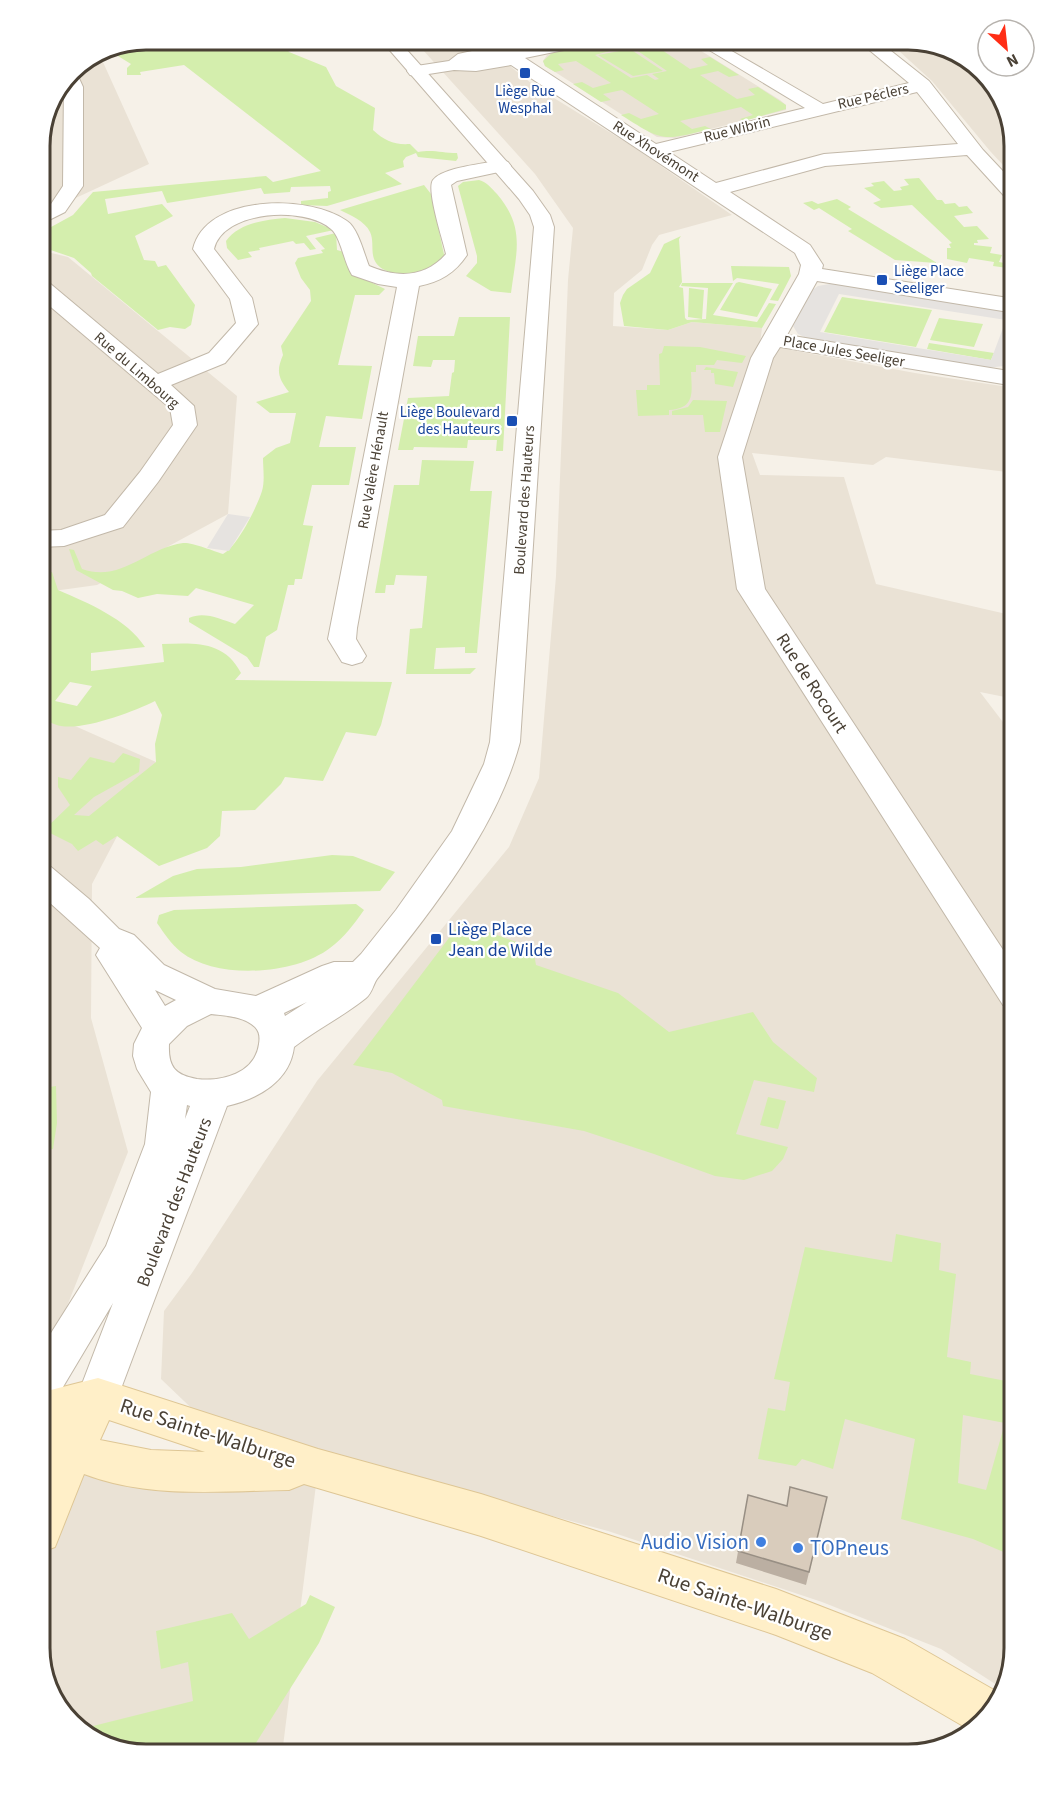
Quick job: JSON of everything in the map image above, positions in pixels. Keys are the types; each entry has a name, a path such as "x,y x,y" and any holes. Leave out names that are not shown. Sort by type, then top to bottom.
{"main road":[{"path":"49,1409 98,1397"},
{"path":"49,1502 56,1439 98,1397"},
{"name":"Rue Sainte-Walburge","path":"98,1397 318,1469 481,1515 776,1612 888,1656 982,1710"},
{"name":"Rue Sainte-Walburge","path":"56,1439 119,1466 143,1471 318,1469"}],"street":[{"name":"Boulevard des Hauteurs","path":"98,1397 213,1095 231,1093 247,1087 262,1076 274,1063 279,1040 308,1018 356,988 361,974 373,963 408,918 466,834 488,790 505,742 544,227 540,215 501,166 396,49"},
{"name":"Rue Xhovémont","path":"500,49 795,242 809,257 812,265 810,274"},
{"path":"509,55 537,50"},
{"name":"Rue Péclers","path":"717,50 819,109 923,85"},
{"path":"882,50 923,85 957,127 971,149 1004,184"},
{"path":"416,71 448,66"},
{"path":"50,213 58,208 73,186 72,83"},
{"name":"Rue Wibrin","path":"655,150 819,109"},
{"path":"714,190 824,160 971,149"},
{"path":"156,382 217,358 247,324 241,298 202,249 207,237 231,219 253,212 277,209 317,213 342,226 360,270 378,279 409,281 431,277 448,268 458,255 442,196 441,183 451,176 501,166"},
{"path":"810,274 1004,304"},
{"name":"Place Jules Seeliger","path":"810,274 773,339 1004,377"},
{"name":"Rue Valère Hénault","path":"352,656 342,639 343,628 409,281"},
{"name":"Rue du Limbourg","path":"50,295 182,406 185,425 150,477 114,521 64,538 50,539"},
{"name":"Rue de Rocourt","path":"773,339 762,358 730,457 751,590 1004,979"},
{"path":"50,884 107,937 122,944 152,974 209,1001 239,1003 258,1010 270,1019 279,1040"},
{"path":"107,937 108,949 128,975 160,1028"},
{"path":"258,1010 334,975 361,974"},
{"path":"209,1001 191,1007 160,1028 153,1041 151,1054 154,1067 171,1088 191,1094 213,1095"},
{"name":"Boulevard des Hauteurs","path":"49,1372 123,1252 164,1144 171,1088"}],"shaded area":[{"path":"422,49 484,49 505,62 536,87 632,146 732,215 659,235 652,245 642,270 614,293 613,326 668,330 692,322 762,328 760,344 915,373 1004,386 1004,472 886,457 873,465 752,453 760,475 844,477 876,584 1004,613 1004,697 980,692 1004,723 1004,1660 997,1685 941,1649 822,1602 608,1531 207,1423 161,1379 164,1311 192,1273 317,1081 509,847 539,778 556,576 568,280 573,228 535,174"},
{"path":"699,50 780,100 786,105 786,110 675,138 657,137 545,66 543,61 547,55 559,51"},
{"path":"897,50 928,51 951,59 981,82 995,103 1003,126 1004,166 990,151 932,81"},
{"path":"102,60 149,164 50,210 50,139 53,120 59,103 69,87 97,62"},
{"path":"50,253 68,257 237,396 228,514 97,585 50,592"},
{"path":"835,283 1004,311 1004,320 839,294 820,332 991,360 1004,325 1004,366 987,368 809,339 798,334 793,326 811,291 818,286"},
{"path":"228,514 250,517 229,551 207,548"},
{"path":"50,715 156,762 92,884 91,1018 128,1152 49,1351"},
{"path":"49,1441 318,1469 283,1743 126,1742 103,1734 82,1720 59,1690 50,1660"}],"green space":[{"path":"145,49 287,49 326,67 336,86 375,108 373,130 382,137 394,143 410,144 418,152 457,153 458,158 456,161 418,157 416,153 406,157 403,161 404,167 385,173 402,184 327,206 301,205 301,201 328,198 328,192 331,191 330,186 291,187 290,192 264,194 261,188 167,203 162,191 105,199 108,214 162,204 173,216 135,236 144,260 155,261 158,267 166,265 195,305 191,325 185,329 170,327 158,330 92,276 74,258 50,250 50,228 73,215 93,192 266,176 273,182 321,171 184,65 140,72 141,75 127,75 127,68 131,64 118,54 126,51"},
{"path":"567,50 608,50 610,51 595,55 631,78 647,75 655,80 659,79 652,74 667,71 636,50 661,50 690,69 708,65 701,59 710,57 739,75 729,77 718,71 700,75 737,99 755,95 748,89 758,87 786,105 786,109 744,121 740,119 753,115 741,107 680,121 692,129 705,126 711,129 682,136 663,137 621,115 629,113 641,119 659,114 622,90 603,94 611,100 601,102 573,84 582,82 593,88 611,83 576,61 558,64 564,70 555,72 545,66 543,61 553,52"},
{"path":"631,50 663,71 633,76 598,55"},
{"path":"919,178 937,200 942,200 945,204 955,203 959,207 967,206 973,213 954,216 964,227 977,226 989,239 977,240 978,243 974,245 992,247 990,253 1002,255 999,262 1004,263 1004,268 993,266 994,262 969,258 967,263 947,259 947,248 951,248 949,244 952,243 912,205 881,208 873,203 881,200 864,188 874,186 871,183 884,181 894,191 902,190 900,187 909,185 904,179"},
{"path":"479,180 491,187 512,218 517,241 511,293 491,291 466,276 477,263 477,256 458,186 463,182"},
{"path":"424,185 431,194 445,259 420,273 401,274 388,271 377,264 374,259 372,238 368,228 340,210"},
{"path":"837,199 851,207 848,209 937,263 895,260 848,231 852,229 819,208 814,210 803,203 812,201 818,204"},
{"path":"285,218 315,222 334,230 306,236 316,249 310,250 304,243 296,244 293,241 259,248 260,250 248,252 252,257 238,260 227,248 226,241 245,226"},
{"path":"336,233 337,250 344,252 360,277 385,289 379,295 355,295 338,365 372,366 362,419 326,416 319,447 356,447 349,485 312,485 303,525 313,526 302,579 295,579 294,585 288,585 277,630 266,637 259,667 254,667 247,657 189,622 189,618 200,615 235,624 254,605 196,588 188,596 157,594 138,598 113,590 76,570 69,549 74,550 82,569 109,572 170,546 187,543 223,554 234,543 256,507 262,491 263,458 276,448 290,443 296,413 270,413 256,402 289,392 279,374 283,355 281,346 311,301 310,290 301,278 295,263 298,258 323,253 321,250 325,249 315,238"},
{"path":"681,236 679,239 682,282 679,287 683,288 685,318 687,320 706,319 708,288 681,286 682,283 733,283 713,315 757,322 769,303 776,304 762,328 692,322 668,330 624,326 620,303 623,295 627,289 650,273 664,244"},
{"path":"731,266 789,267 791,276 778,301 770,300 779,284 737,278 733,281"},
{"path":"736,283 772,289 757,317 720,310"},
{"path":"689,288 704,290 702,319 688,317"},
{"path":"842,297 932,310 916,347 824,332"},
{"path":"459,317 510,317 503,451 496,451 497,440 468,440 467,448 414,447 413,450 398,450 408,398 449,396 454,372 455,360 433,360 431,367 413,366 418,336 454,336"},
{"path":"939,318 983,324 974,347 930,340"},
{"path":"929,343 994,353 991,360 927,349"},
{"path":"664,346 700,347 746,356 742,363 717,360 714,365 696,365 696,372 691,372 691,393 688,403 677,409 669,410 669,415 638,416 636,390 647,390 647,385 660,385 659,354 662,353"},
{"path":"706,367 738,372 733,387 715,384 714,373 711,373 711,370 704,370"},
{"path":"693,400 727,401 720,432 705,432 703,415 672,415 672,411 688,407"},
{"path":"422,460 474,461 470,491 492,491 477,653 465,653 465,647 436,648 434,669 476,668 470,674 406,674 410,629 422,628 427,576 396,575 394,585 386,585 385,593 375,593 394,485 419,485"},
{"path":"50,572 52,572 58,590 94,606 117,620 128,628 145,647 91,653 91,671 164,662 162,644 185,643 207,646 226,654 241,673 235,680 392,682 376,736 346,732 323,781 285,777 255,810 222,811 220,836 207,848 159,866 117,836 103,845 96,840 78,851 72,844 50,833 50,825 70,805 58,787 58,777 71,780 90,757 114,763 123,753 140,759 139,772 94,797 74,815 89,816 156,762 155,744 162,715 155,701 95,723 71,727 50,722","holes":["70,682 92,686 77,706 55,701"]},
{"path":"332,855 353,856 395,872 380,891 135,898 173,876 197,869 241,867"},
{"path":"356,904 364,910 353,926 330,948 315,957 277,969 234,970 196,961 177,949 157,923 159,915 174,910"},
{"path":"461,922 533,948 536,965 618,993 669,1032 753,1012 773,1042 817,1078 814,1092 754,1080 736,1134 788,1147 783,1159 772,1171 744,1180 715,1176 584,1131 443,1106 442,1100 392,1073 353,1065"},
{"path":"49,1077 50,1087 56,1086 57,1123 53,1149 49,1150"},
{"path":"768,1097 786,1101 778,1129 760,1125"},
{"path":"896,1234 941,1243 939,1270 956,1274 947,1357 971,1362 970,1374 1004,1381 1004,1423 963,1415 958,1483 986,1490 1004,1427 1004,1552 973,1539 901,1519 915,1439 845,1419 833,1469 802,1459 796,1466 758,1459 768,1408 785,1411 790,1382 774,1379 805,1247 892,1262"},
{"path":"310,1595 335,1607 319,1643 256,1743 126,1742 103,1734 91,1726 193,1701 188,1662 161,1669 156,1631 232,1613 249,1639 306,1604"}],"building":[{"path":"790,1487 827,1497 809,1572 738,1551 748,1495 787,1506"}],"place":[{"name":"Liège Rue Wesphal","path":"525,73"},
{"name":"Liège Place Seeliger","path":"882,280"},
{"name":"Liège Boulevard des Hauteurs","path":"512,421"},
{"name":"Liège Place Jean de Wilde","path":"436,939"},
{"name":"Audio Vision","path":"761,1542"},
{"name":"TOPneus","path":"798,1548"}]}
